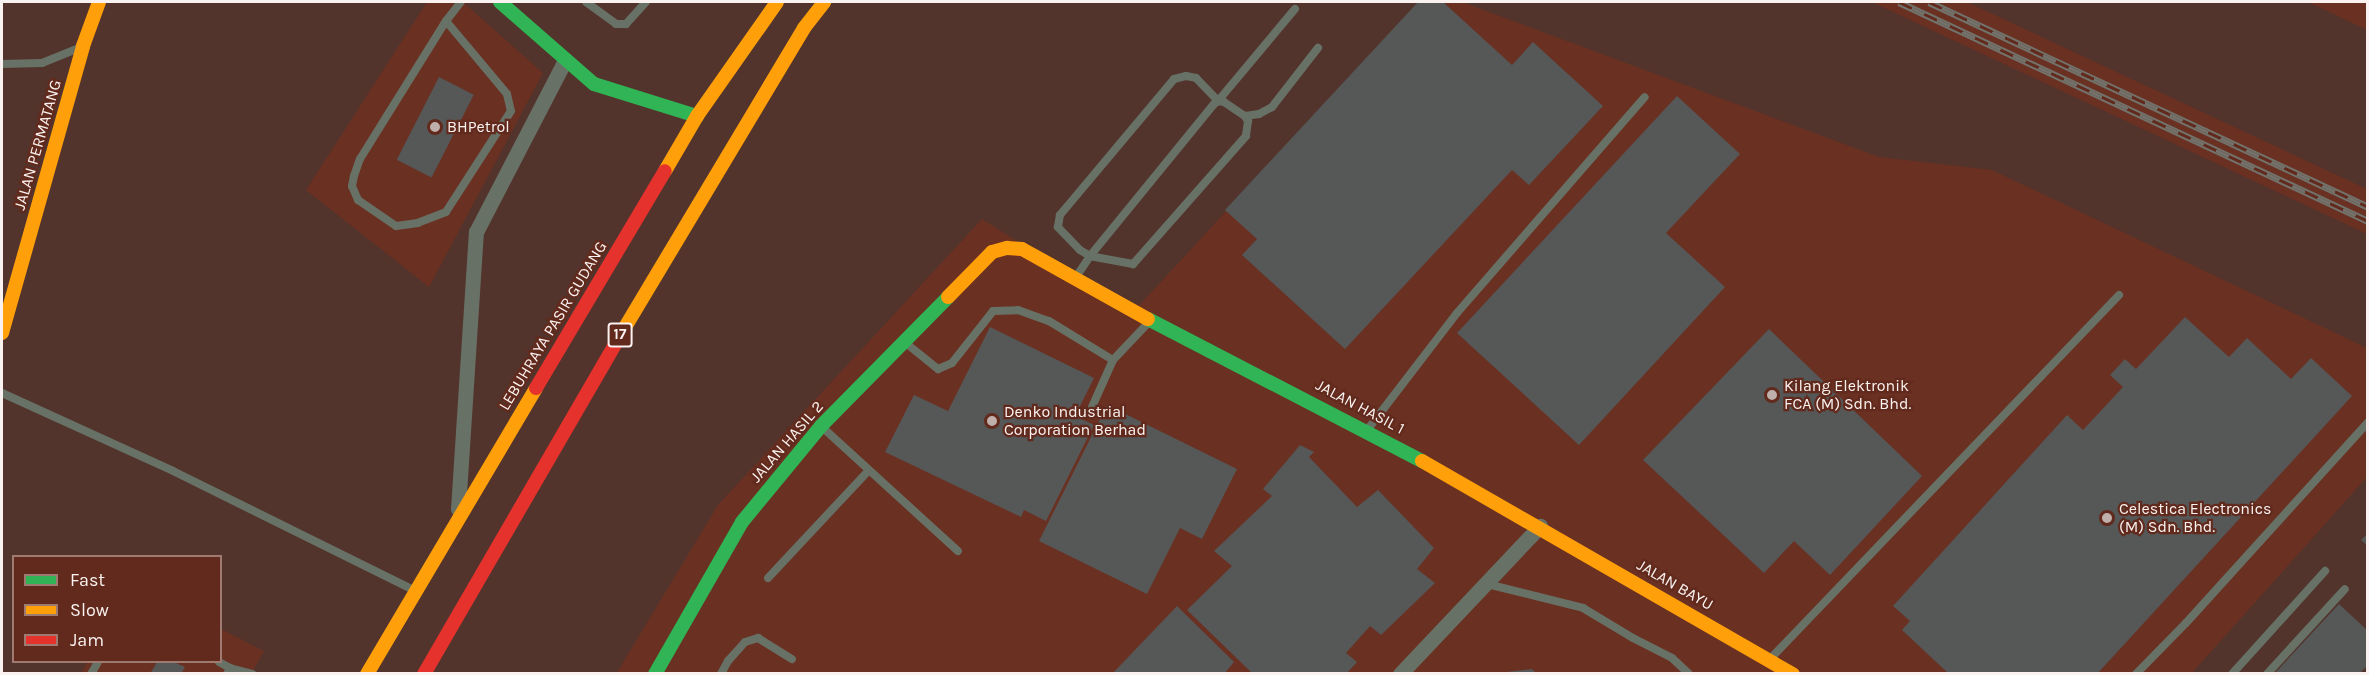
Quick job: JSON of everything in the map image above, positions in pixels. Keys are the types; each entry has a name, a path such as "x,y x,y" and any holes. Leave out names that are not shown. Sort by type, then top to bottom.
{"main road":[{"name":"JALAN PERMATANG","path":"2,329 83,46 99,2"},
{"path":"500,2 594,84 697,116"},
{"name":"LEBUHRAYA PASIR GUDANG","path":"367,674 697,116 777,2"},
{"name":"17","path":"424,674 634,311 798,38 824,2"},
{"name":"JALAN HASIL 1","path":"982,262 992,252 1007,248 1022,249 1152,320 1367,430 1540,526"},
{"name":"JALAN HASIL 2","path":"655,674 742,522 821,426 982,262"},
{"name":"JALAN BAYU","path":"1540,526 1793,674"}],"street":[{"path":"458,518 476,232 565,60"},
{"path":"1400,674 1540,526"}],"lane":[{"path":"446,21 507,94 511,111 446,212 418,223 396,226 358,200 352,186 354,176 360,159 446,21 461,2"},
{"path":"586,2 616,24 626,24 646,2"},
{"path":"1075,279 1090,256 1294,9"},
{"path":"2,64 42,63 83,46"},
{"path":"1245,116 1248,126 1245,136 1137,262 1129,265 1090,256 1062,234 1058,227 1060,215 1174,79 1186,76 1196,78 1218,101 1245,116 1259,114 1272,107 1318,48"},
{"path":"1367,430 1457,313 1645,97"},
{"path":"1770,660 2119,295"},
{"path":"903,341 938,369 952,363 993,311 1018,310 1049,321 1113,360"},
{"path":"1092,407 1113,360 1152,320"},
{"path":"2,393 173,471 417,592"},
{"path":"2136,674 2186,623 2367,422"},
{"path":"821,426 958,551"},
{"path":"768,578 868,471"},
{"path":"2232,674 2325,571"},
{"path":"1487,584 1583,608 1672,658 1689,674"},
{"path":"2267,674 2345,589"},
{"path":"721,674 728,661 745,642 758,638 792,659"},
{"path":"228,671 252,674"}],"shaded area":[{"path":"427,2 463,2 543,73 429,287 306,190"},
{"path":"1419,2 1462,2 1879,157 1992,170 2367,348 2367,477 2192,673 616,674 718,505 982,219 1075,278 1134,311"},
{"path":"1872,2 1967,2 2367,189 2367,234"},
{"path":"2308,2 2367,2 2367,30"},
{"path":"222,630 264,651 252,673 81,674 86,663 222,663"}],"building":[{"path":"1418,2 1443,2 1512,65 1533,42 1603,106 1529,185 1512,170 1345,349 1242,255 1257,239 1225,210"},
{"name":"BHPetrol","path":"439,77 474,95 432,178 397,160"},
{"path":"1677,96 1740,154 1666,233 1725,287 1579,445 1457,333"},
{"name":"Celestica Electronics (M) Sdn. Bhd.","path":"2185,317 2229,357 2247,338 2291,379 2311,358 2352,396 2097,674 1949,674 1902,630 1910,621 1893,606 2067,415 2083,430 2123,387 2110,375 2125,359 2136,369"},
{"name":"Denko Industrial Corporation Berhad","path":"990,327 1094,378 1075,416 1094,425 1046,521 1024,510 1021,517 885,452 914,395 948,411"},
{"name":"Kilang Elektronik FCA (M) Sdn. Bhd.","path":"1769,329 1922,476 1830,575 1794,541 1764,573 1643,460"},
{"path":"1107,405 1237,469 1202,539 1180,528 1147,594 1039,541"},
{"path":"1300,445 1314,452 1309,457 1357,507 1378,490 1434,548 1417,569 1435,583 1381,635 1370,626 1346,653 1357,662 1346,674 1253,674 1187,610 1232,566 1214,551 1272,496 1263,489"},
{"path":"2368,533 2368,546 2361,540"},
{"path":"2339,604 2368,631 2368,665 2359,674 2274,674"},
{"path":"1177,606 1234,662 1224,674 1112,674"},
{"path":"156,663 176,663 185,667 181,674 150,674"},
{"path":"1532,669 1537,674 1506,674 1506,672"}],"railway":[{"path":"1899,2 2368,221"},
{"path":"1929,2 2368,207"}],"traffic: fast":[{"path":"500,2 594,84 697,116"},
{"path":"655,674 742,522 821,426 948,297"},
{"path":"1148,319 1422,461"}],"traffic: slow":[{"path":"2,333 83,46 99,2"},
{"path":"665,171 697,116 777,2"},
{"path":"618,339 804,28 824,2"},
{"path":"948,297 992,252 1007,248 1022,249 1148,319"},
{"path":"367,674 536,388"},
{"path":"1422,461 1793,674"}],"traffic: jam":[{"path":"536,388 665,171"},
{"path":"424,674 618,339"}],"place":[{"name":"BHPetrol","path":"435,127"},
{"name":"Kilang Elektronik FCA (M) Sdn. Bhd.","path":"1772,395"},
{"name":"Denko Industrial Corporation Berhad","path":"992,421"},
{"name":"Celestica Electronics (M) Sdn. Bhd.","path":"2107,518"}]}
